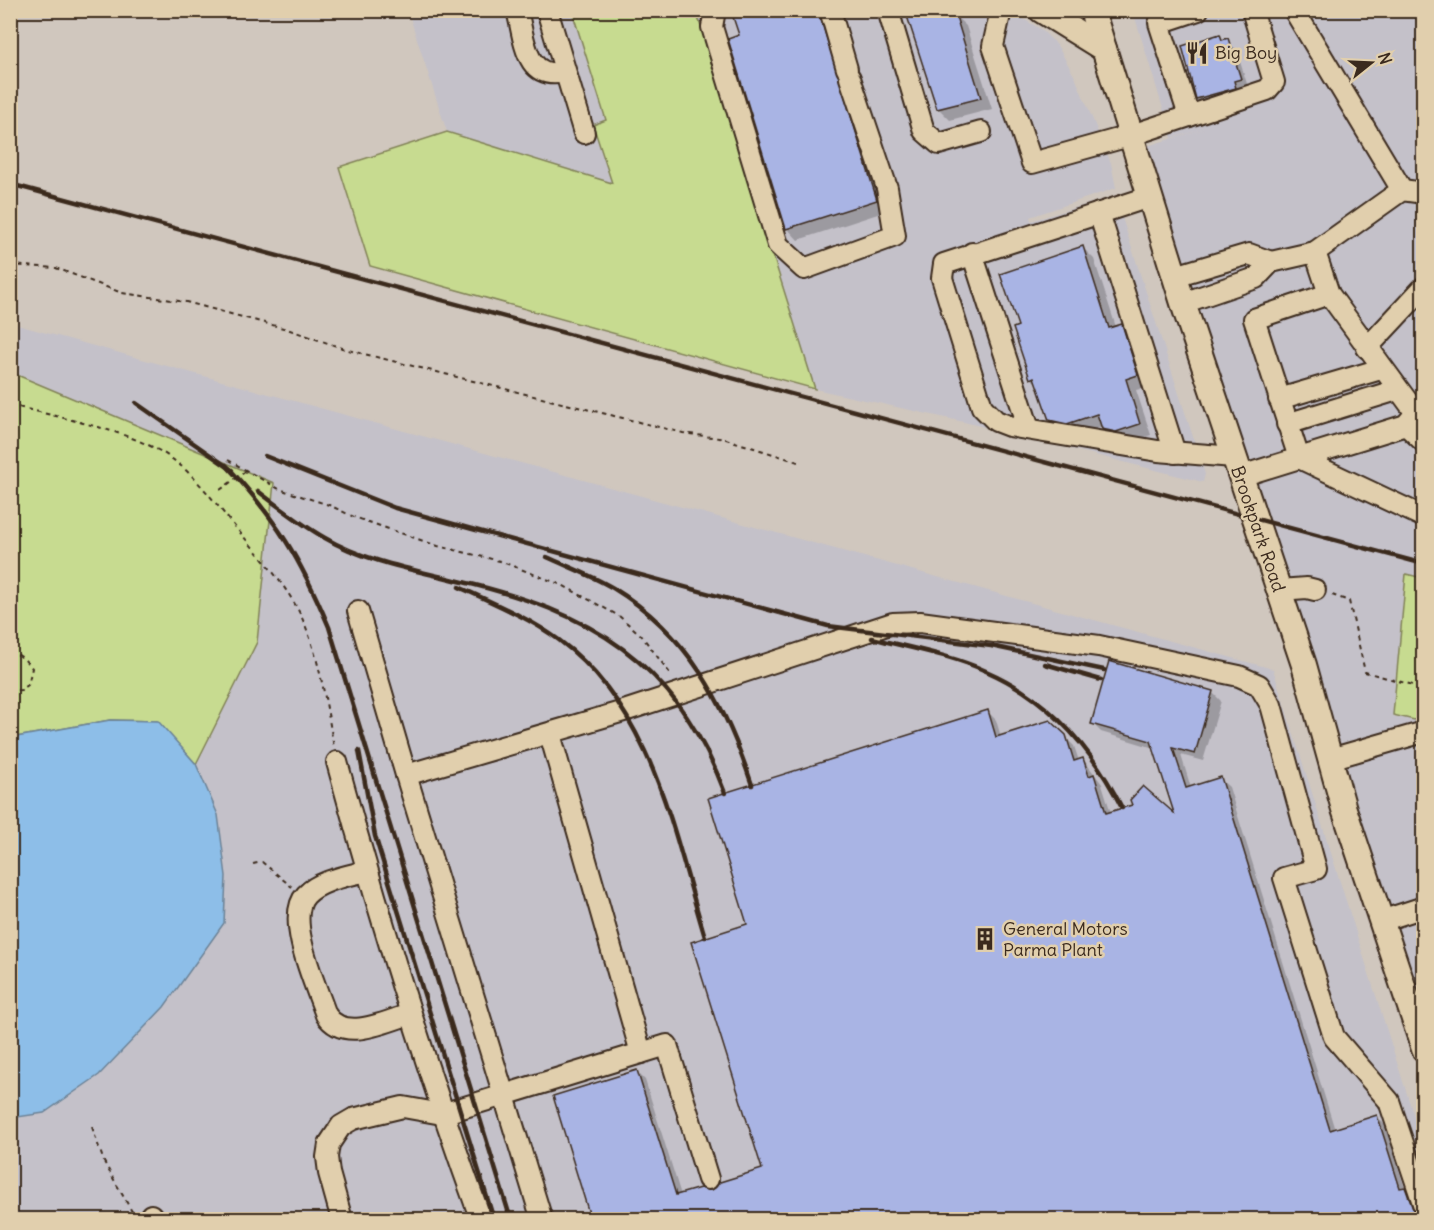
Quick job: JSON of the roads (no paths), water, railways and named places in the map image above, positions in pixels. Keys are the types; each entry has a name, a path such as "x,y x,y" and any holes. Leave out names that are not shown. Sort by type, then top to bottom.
{"main road":[{"path":"1041,10 1104,49 1110,10"},
{"name":"Brookpark Road","path":"1092,10 1129,136 1304,665 1330,759 1424,1049"}],"street":[{"path":"516,10 533,65 546,74 566,72"},
{"path":"547,10 584,133"},
{"path":"715,10 712,27 778,245 804,269 895,236 887,188 848,73 830,10"},
{"path":"888,10 924,131 939,144 981,132"},
{"path":"1001,10 993,46 1032,163 1129,136 1267,90 1274,82 1252,10"},
{"path":"1189,116 1159,23 1198,10"},
{"path":"1294,10 1402,190"},
{"path":"1175,276 1249,254 1271,262 1315,252 1402,190 1424,194"},
{"path":"1149,197 949,260 942,270 982,407 996,421 1029,429 1175,453 1237,466 1299,458 1415,415"},
{"path":"1099,213 1175,453"},
{"path":"1315,252 1329,294 1415,415 1424,441"},
{"path":"972,253 1029,429"},
{"path":"1184,303 1256,278 1271,262"},
{"path":"1367,348 1424,287"},
{"path":"1329,294 1254,319 1299,458 1424,517"},
{"path":"1279,399 1381,369"},
{"path":"1287,424 1397,390"},
{"path":"1279,590 1307,588 1315,590"},
{"path":"358,611 542,1220"},
{"path":"406,775 550,734 893,623 920,622 1099,646 1239,676 1259,685 1271,705 1316,869 1284,878 1334,1036 1389,1101 1423,1201"},
{"path":"1330,759 1424,732"},
{"path":"550,734 641,1053"},
{"path":"337,762 366,871 442,1114 481,1220"},
{"path":"366,871 322,884 305,895 298,912 298,929 326,1015 331,1022 347,1030 358,1029 411,1014"},
{"path":"1381,921 1424,907"},
{"path":"342,1220 329,1173 329,1144 333,1134 353,1119 403,1107 442,1114 667,1046 708,1179"},
{"path":"403,1107 422,1088 430,1074"}],"water":[{"path":"110,720 158,721 196,764 218,815 226,876 224,923 164,1007 99,1075 44,1113 11,1118 11,738"}],"railway":[{"path":"10,184 1424,564"},
{"path":"136,403 232,470"},
{"path":"265,456 395,508 828,626 991,646 1104,670"},
{"path":"226,465 260,504 286,541 308,580 329,627 511,1220"},
{"path":"258,491 325,538 356,553 549,608 588,627 623,649 654,676 681,708 705,747 725,793"},
{"path":"547,557 613,588 640,606 683,649 701,673 716,699 730,727 752,785"},
{"path":"459,587 523,617 559,640 591,669 617,701 638,737 670,815 705,937"},
{"path":"872,638 973,665 1029,695 1048,710 1082,745 1097,765 1122,808"},
{"path":"1045,664 1101,680"},
{"path":"359,751 375,836 494,1220"}],"place":[{"name":"Big Boy","path":"1197,53"},
{"name":"General Motors Parma Plant","path":"985,939"}]}
